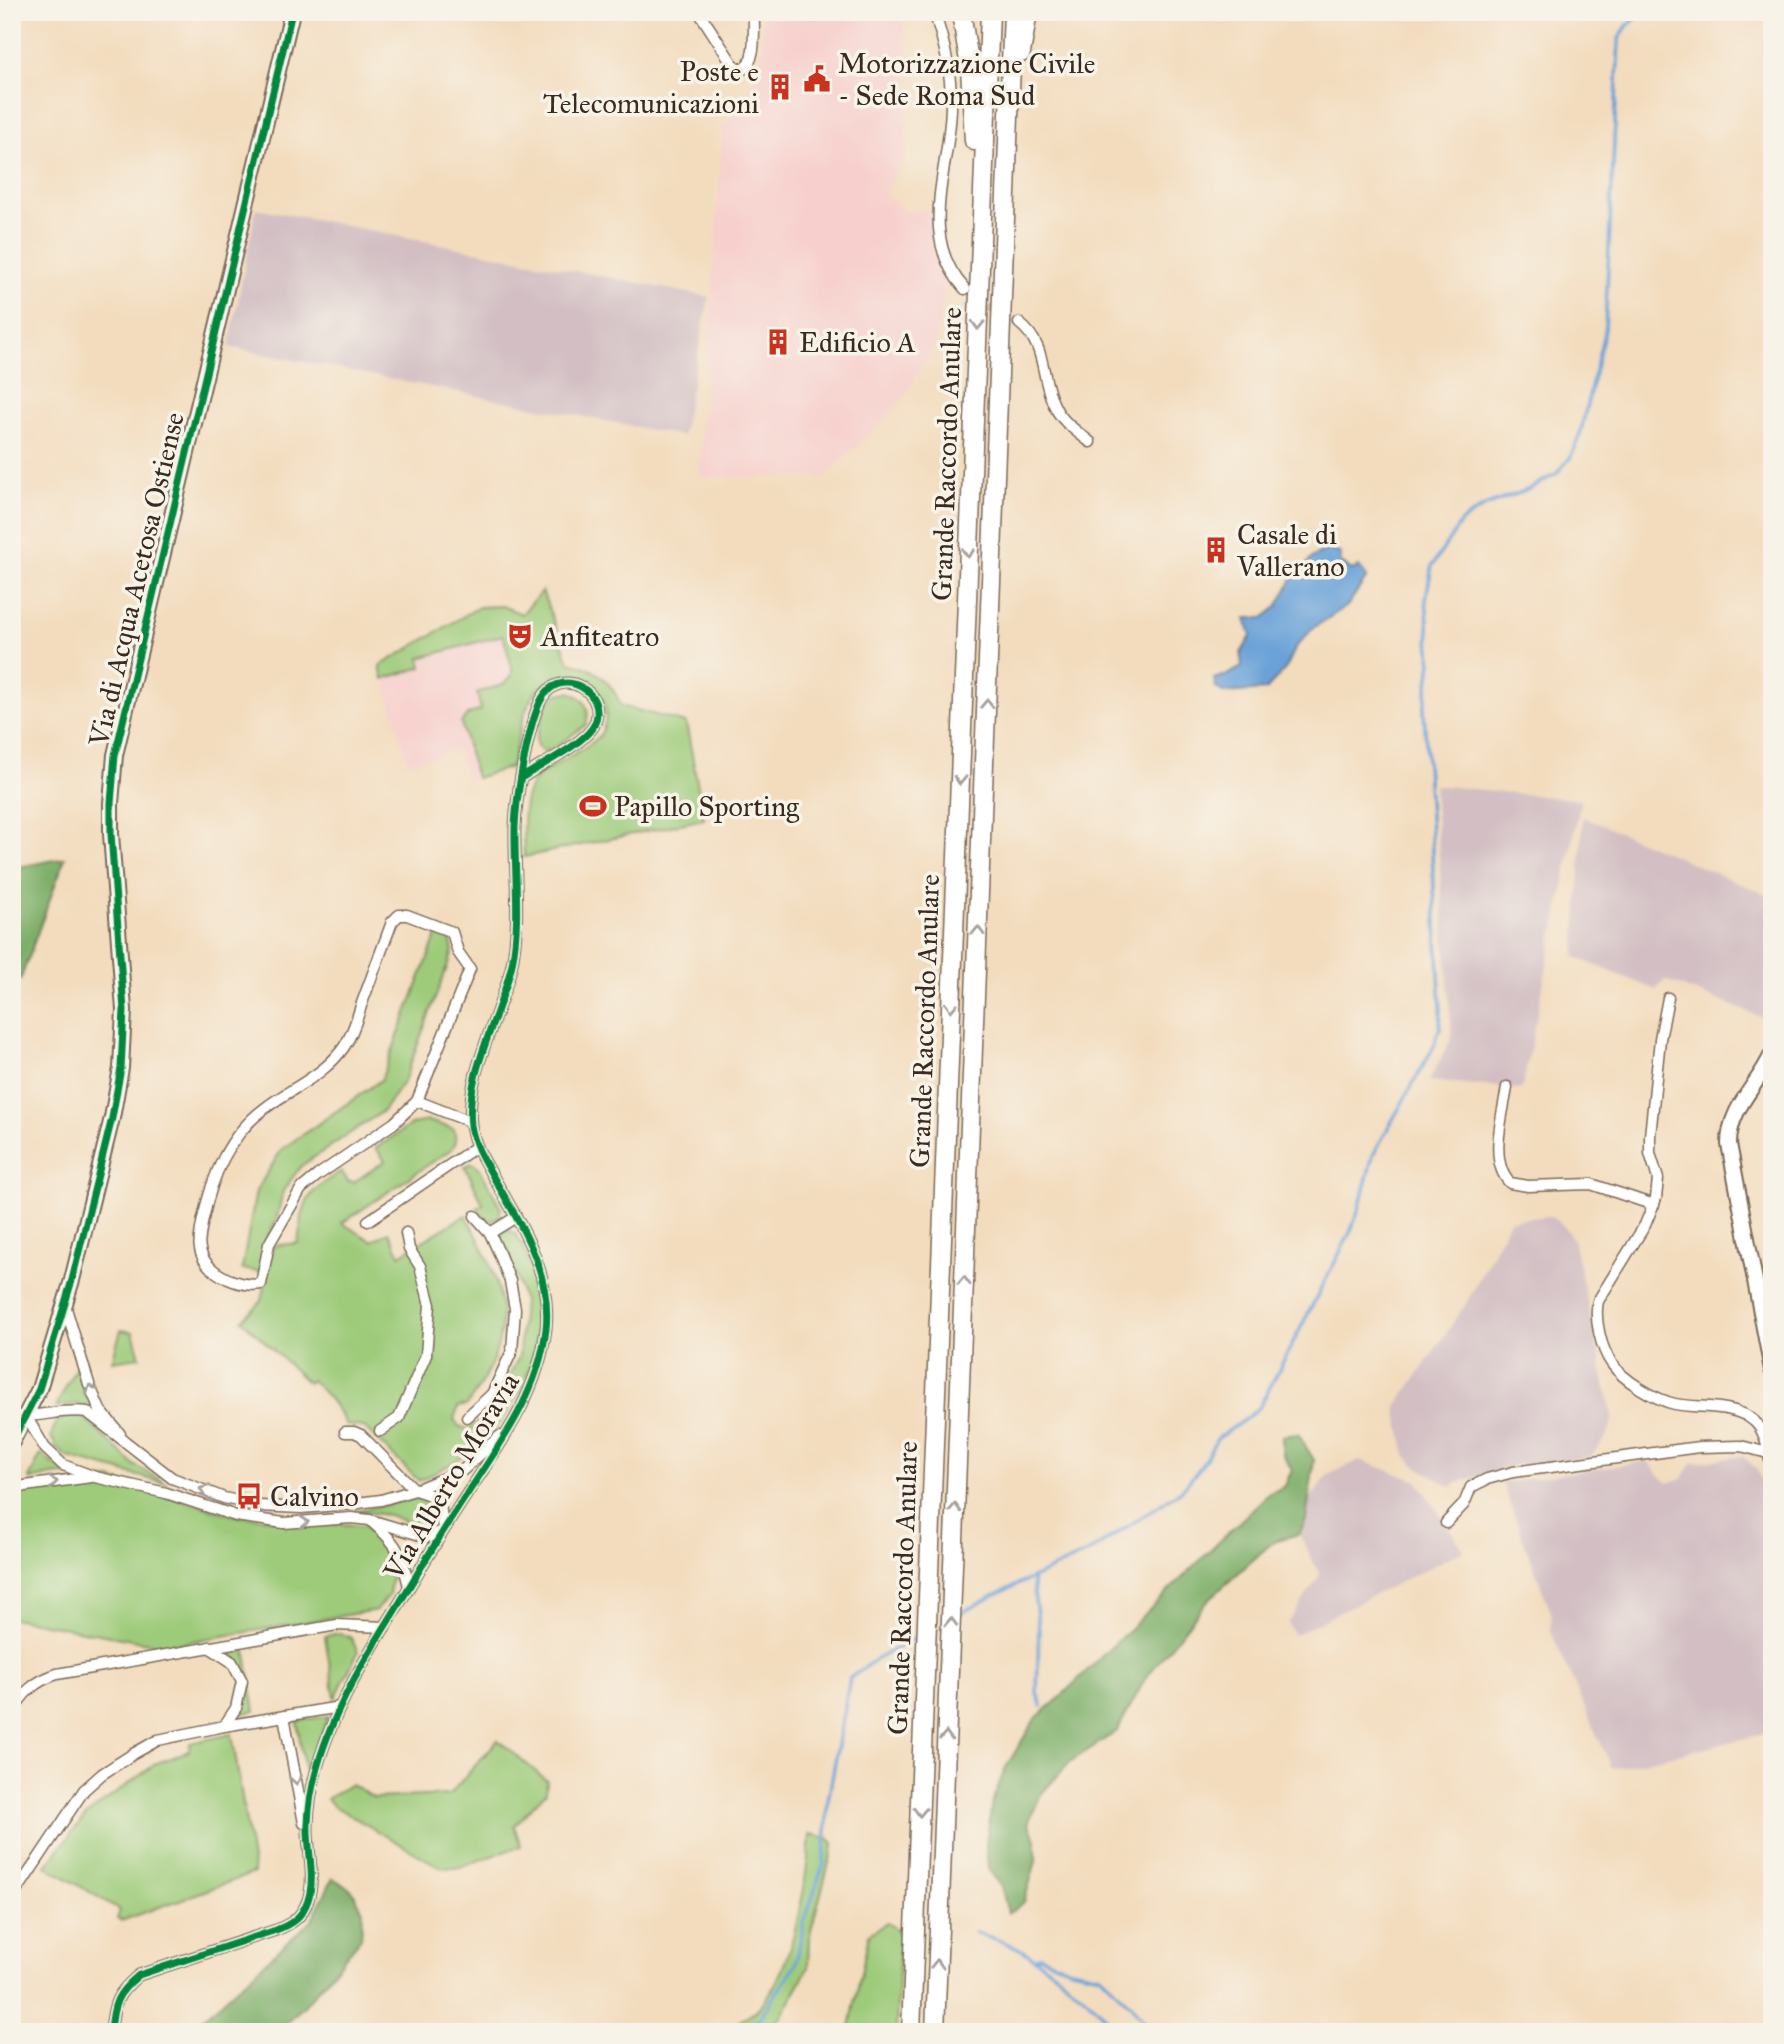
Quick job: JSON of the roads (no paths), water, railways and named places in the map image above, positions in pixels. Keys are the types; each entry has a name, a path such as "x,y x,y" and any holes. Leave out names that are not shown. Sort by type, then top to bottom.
{"highway":[{"path":"961,12 971,74 980,257"},
{"name":"Grande Raccordo Anulare","path":"911,2032 990,12"},
{"name":"Grande Raccordo Anulare","path":"934,2032 1013,12"},
{"path":"1009,122 1028,12"}],"street":[{"name":"Via di Acqua Acetosa Ostiense","path":"12,1442 39,1389 65,1305 112,1118 123,1051 123,997 111,834 115,755 292,12"},
{"path":"699,12 734,66 742,70 747,68 751,60 754,12"},
{"path":"934,12 946,50 951,87 951,116 940,192 940,243 950,268 965,289"},
{"path":"1019,323 1031,334 1038,347 1056,410 1090,442"},
{"name":"Via Alberto Moravia","path":"111,2032 112,2014 117,1998 139,1975 276,1930 296,1920 303,1912 310,1894 310,1798 340,1707 362,1662 523,1408 540,1363 546,1324 544,1285 538,1261 476,1147 471,1122 472,1094 504,994 515,944 516,810 528,742 542,697 552,687 565,683 584,688 596,702 594,727 585,737 523,777"},
{"path":"399,915 407,915 452,932 458,952 470,970 417,1101 394,1123 301,1189 270,1244 261,1284 228,1279 202,1258 198,1245 220,1163 237,1136 262,1110 334,1061 349,1040 393,919 399,915"},
{"path":"1668,998 1660,1039 1650,1136 1650,1153 1658,1179 1654,1205 1644,1228 1598,1301 1597,1314 1608,1356 1620,1372 1649,1394 1664,1401 1729,1410 1749,1417 1761,1430 1772,1471"},
{"path":"1772,1054 1758,1080 1737,1108 1729,1137 1772,1370"},
{"path":"1507,1087 1498,1154 1503,1174 1510,1183 1523,1186 1591,1184 1654,1205"},
{"path":"417,1101 471,1122"},
{"path":"368,1221 476,1147"},
{"path":"467,1417 492,1394 512,1351 515,1309 512,1290 490,1233 475,1216"},
{"path":"490,1233 516,1217"},
{"path":"380,1431 399,1418 426,1354 430,1305 420,1266 409,1249 407,1233"},
{"path":"65,1305 89,1384 100,1410 129,1446"},
{"path":"345,1432 361,1434 415,1490 430,1495 440,1503 443,1531 427,1537 370,1520 351,1518 284,1523 236,1516 166,1493 95,1476 63,1465 45,1448 26,1416 50,1415 72,1410 87,1412 172,1478 224,1499 260,1506 301,1508 381,1500 415,1490 463,1470 510,1427"},
{"path":"1446,1523 1464,1504 1471,1487 1487,1479 1513,1472 1699,1447 1741,1446 1768,1452"},
{"path":"12,1491 25,1486 95,1476"},
{"path":"370,1520 393,1541 404,1562 410,1587"},
{"path":"12,1713 21,1696 45,1678 337,1625 385,1627"},
{"path":"209,1647 232,1662 242,1681 236,1708 224,1726"},
{"path":"12,1899 84,1790 102,1774 158,1740 340,1707"},
{"path":"285,1716 308,1844"}],"water":[{"path":"1329,549 1341,554 1340,562 1352,570 1359,567 1367,577 1347,606 1313,628 1296,647 1286,668 1266,690 1224,693 1216,687 1214,679 1242,667 1241,653 1251,636 1246,618 1263,618 1277,607 1291,581 1313,557"}],"waterway":[{"path":"957,1615 1089,1552 1181,1491 1202,1465 1217,1439 1260,1406 1350,1233 1373,1155 1434,1046 1440,1028 1441,1009 1424,711 1431,663 1426,598 1432,566 1461,522 1485,506 1527,490 1556,474 1570,458 1580,434 1605,329 1619,39 1627,26 1644,12"},
{"path":"1032,1578 1039,1629 1037,1693 1042,1706"},
{"path":"737,2032 760,2018 796,1964 804,1922 824,1863 828,1801 850,1678 875,1660 919,1636"},
{"path":"975,1932 1016,1947 1055,1973 1100,2012 1113,2032"},
{"path":"1034,1959 1040,1956 1071,1969 1100,1975 1128,2002 1153,2032"}],"tunnel":[{"path":"976,298 1019,323"}],"place":[{"name":"Motorizzazione Civile - Sede Roma Sud","path":"817,79"},
{"name":"Poste e Telecomunicazioni","path":"780,87"},
{"name":"Edificio A","path":"778,342"},
{"name":"Casale di Vallerano","path":"1216,550"},
{"name":"Anfiteatro","path":"520,636"},
{"name":"Papillo Sporting","path":"593,806"},
{"name":"Calvino","path":"249,1496"}]}
